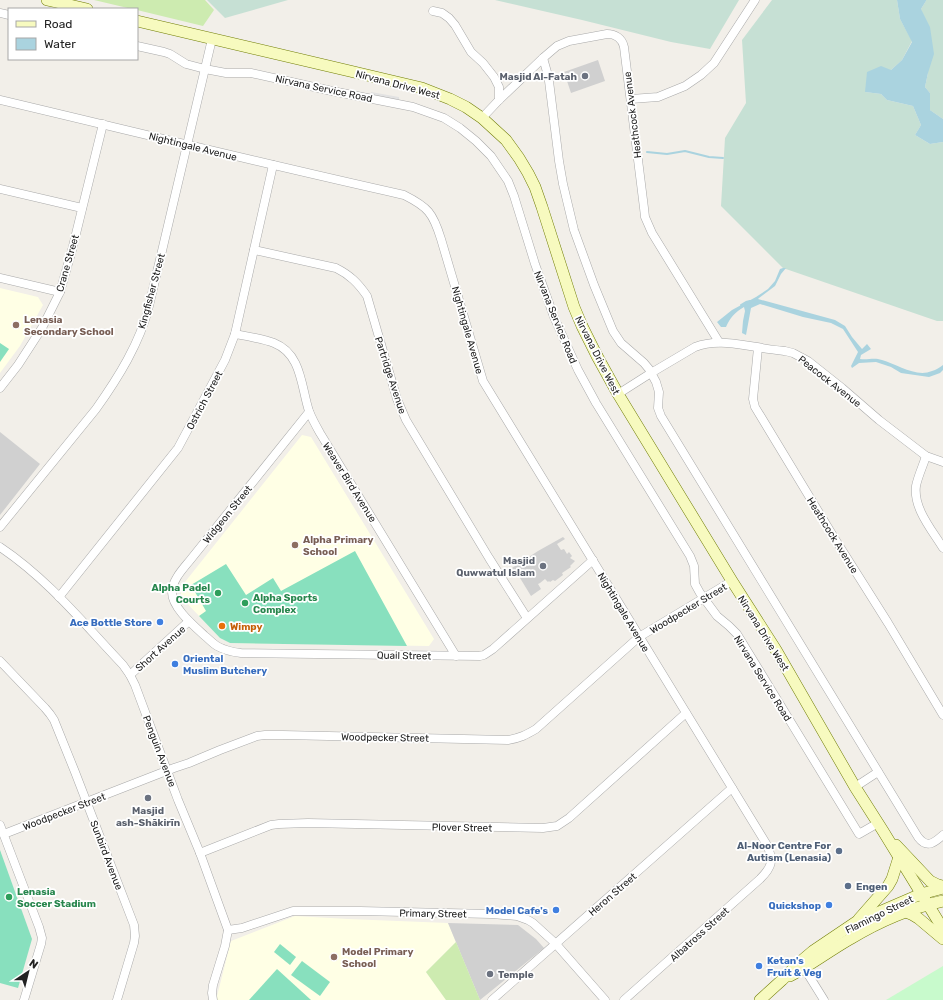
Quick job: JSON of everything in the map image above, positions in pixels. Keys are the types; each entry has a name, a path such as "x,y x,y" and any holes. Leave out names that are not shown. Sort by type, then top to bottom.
{"main road":[{"path":"47,0 83,8"},
{"name":"Nirvana Drive West","path":"138,21 422,88 466,107 482,118 506,140 528,173 542,207 574,307 597,356 618,394 732,581 776,650 855,787 943,929"},
{"path":"881,827 930,881 943,887"},
{"path":"856,922 888,886 892,879 898,857"},
{"name":"Flamingo Street","path":"802,965 813,951 856,922 921,894 943,887"},
{"name":"Flamingo Street","path":"760,1000 782,980 802,965 849,939 886,920 928,904 943,901"},
{"path":"906,912 918,918 943,939"}],"street":[{"path":"631,99 658,97 685,86 701,75 714,63 755,0"},
{"path":"433,12 442,13 448,18 472,52 494,77 499,87 499,100"},
{"name":"Heathcock Avenue","path":"482,118 542,58 557,46 569,41 606,34 617,36 623,42 624,47 641,187 647,221 652,233 719,342"},
{"name":"Kingfisher Street","path":"0,528 96,409 121,370 142,329 148,311 212,39"},
{"name":"Nirvana Service Road","path":"138,46 170,54 186,64 205,69 226,73 251,73 413,107 444,118 460,128 491,156 508,181 554,317 578,370 690,556 694,566 695,584 717,616 737,634 859,834 881,827"},
{"path":"542,58 549,81 561,176 574,230 613,331 621,343 639,357 651,373 658,388 658,408 661,416 921,841 925,844 929,844 938,840 943,835"},
{"name":"Nightingale Avenue","path":"0,100 404,195 422,205 429,212 436,224 483,381 767,845 771,856 771,865"},
{"name":"Crane Street","path":"0,388 18,366 42,328 60,292 72,250 103,124"},
{"name":"Ostrich Street","path":"59,597 178,448 225,360 235,334 273,165"},
{"path":"0,189 82,208"},
{"name":"Partridge Avenue","path":"254,250 336,268 344,272 360,286 367,296 397,399 406,420 527,618"},
{"path":"0,278 60,292"},
{"name":"Weaver Bird Avenue","path":"235,334 273,342 281,346 294,360 298,368 310,412 324,440 456,656"},
{"name":"Peacock Avenue","path":"618,394 695,347 707,343 719,342 785,351 793,353 808,361 879,420 926,456 943,462"},
{"name":"Heathcock Avenue","path":"758,348 753,399 755,407 943,715"},
{"name":"Widgeon Street","path":"189,622 177,606 172,596 173,586 177,577 310,412"},
{"path":"926,456 916,485 917,501 921,513 943,548"},
{"name":"Penguin Avenue","path":"0,547 17,558 59,597 123,665 130,675 200,853 228,930"},
{"name":"Quail Street","path":"189,622 216,646 232,652 240,653 480,656 493,649 593,560"},
{"name":"Woodpecker Street","path":"4,834 249,739 265,735 508,740 519,738 536,729 639,637 732,581"},
{"name":"Short Avenue","path":"130,675 189,622"},
{"name":"Sunbird Avenue","path":"0,661 50,714 58,730 134,925 134,943 117,1000"},
{"name":"Plover Street","path":"200,853 264,827 279,824 308,823 543,828 556,826 569,818 686,713"},
{"path":"855,787 878,772"},
{"name":"Heron Street","path":"492,1000 732,788"},
{"path":"0,825 37,920 42,938 39,954 24,1000"},
{"name":"Albatross Street","path":"624,1000 760,879 768,871 771,865"},
{"name":"Primary Street","path":"228,930 242,928 294,911 360,911 517,916 528,920 538,927 555,943 605,1000"},
{"path":"213,1000 213,985 225,946 228,930"},
{"path":"802,965 824,1000"}],"shaded area":[{"path":"207,0 288,0 225,18"},
{"path":"495,0 739,0 710,49 671,42"},
{"path":"772,0 897,0 900,19 912,41 902,60 865,92 881,94 887,100 913,106 921,125 915,135 930,144 943,142 943,321 937,321 783,268 721,206 725,138 746,103 742,40"},
{"path":"926,0 943,0 943,119 930,110 930,93 925,87 928,73 921,9"},
{"name":"Masjid Al-Fatah","path":"598,60 605,81 571,93 564,72"},
{"path":"371,92 399,97 399,100 370,95"},
{"name":"Lenasia Secondary School","path":"0,288 38,297 43,305 20,346 0,373"},
{"path":"0,432 40,464 0,515"},
{"name":"Alpha Primary School","path":"302,435 311,437 434,639 429,646 230,643 220,638 181,597 181,587"},
{"name":"Masjid Quwwatul Islam","path":"563,537 565,539 557,544 561,550 564,549 567,554 569,552 572,556 570,558 575,561 570,566 571,567 562,573 563,575 555,581 553,580 548,582 545,579 538,584 541,589 531,596 520,578 522,576 520,572 523,570 514,572 512,568"},
{"name":"Model Primary School","path":"295,916 448,923 456,942 426,972 446,1000 216,1000 231,941"},
{"name":"Temple","path":"448,923 518,925 536,939 544,948 480,1000"}],"green space":[{"path":"94,0 205,0 214,10 203,26 138,10 138,8 128,8"},
{"path":"0,343 9,349 0,362"},
{"path":"355,551 407,646 230,643 220,638 199,616 206,611 191,585 226,564 246,595 273,578 281,591"},
{"name":"Lenasia Soccer Stadium","path":"0,850 32,939 18,988 0,983"},
{"path":"456,942 480,1000 446,1000 426,972"},
{"path":"280,944 296,957 290,965 274,952"},
{"path":"302,961 330,982 320,996 291,975"},
{"path":"943,966 943,1000 886,1000"},
{"path":"277,969 311,1000 249,1000"}],"water":[{"path":"897,0 926,0 921,9 930,27 934,54 925,87 930,93 930,110 943,119 943,142 930,144 915,135 921,125 913,106 887,100 881,94 865,92 867,72 881,66 891,70 902,60 912,42 900,19"},
{"path":"786,268 775,286 758,299 835,320 845,326 862,349 867,344 871,349 861,355 860,359 879,359 907,370 920,373 933,371 943,365 943,370 940,373 929,377 901,373 891,367 876,362 859,363 852,368 851,366 858,352 843,329 831,323 803,317 760,304 751,308 746,335 742,333 745,311 744,307 733,316 726,327 721,327 717,322 732,310 768,289 775,281 780,269"}],"waterway":[{"path":"647,152 667,154 685,151 709,157 723,158"},
{"path":"741,305 750,301"}],"place":[{"name":"Masjid Al-Fatah","path":"585,76"},
{"name":"Lenasia Secondary School","path":"16,325"},
{"name":"Alpha Primary School","path":"295,545"},
{"name":"Masjid Quwwatul Islam","path":"543,566"},
{"name":"Alpha Padel Courts","path":"218,593"},
{"name":"Alpha Sports Complex","path":"245,603"},
{"name":"Ace Bottle Store","path":"160,622"},
{"name":"Wimpy","path":"222,626"},
{"name":"Oriental Muslim Butchery","path":"175,664"},
{"name":"Masjid ash-Shākirīn","path":"148,798"},
{"name":"Al-Noor Centre For Autism (Lenasia)","path":"839,851"},
{"name":"Engen","path":"848,886"},
{"name":"Lenasia Soccer Stadium","path":"9,897"},
{"name":"Quickshop","path":"829,905"},
{"name":"Model Cafe's","path":"556,910"},
{"name":"Model Primary School","path":"334,957"},
{"name":"Ketan's Fruit & Veg","path":"759,966"},
{"name":"Temple","path":"490,974"}]}
